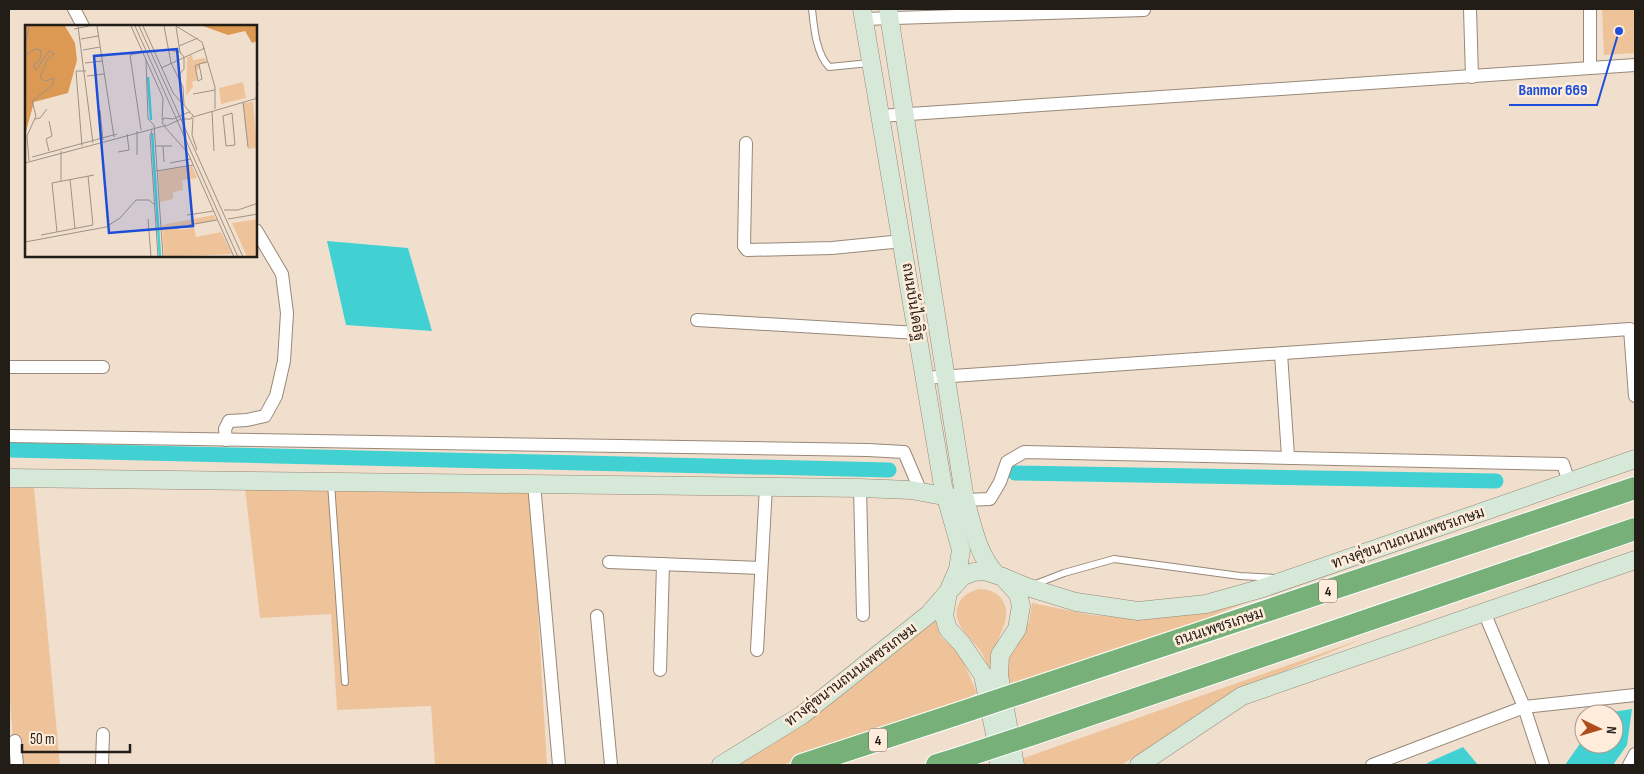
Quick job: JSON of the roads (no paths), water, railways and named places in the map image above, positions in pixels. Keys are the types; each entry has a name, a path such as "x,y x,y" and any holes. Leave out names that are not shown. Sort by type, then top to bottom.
{"highway":[{"name":"ถนนเพชรเกษม","path":"802,765 1635,488"},
{"path":"947,762 1635,529"}],"main road":[{"name":"ถนนบันไดอิฐ","path":"889,13 965,500 979,549 986,563 1018,594 1021,606 1017,629 1000,655 999,675 1015,765"},
{"name":"ถนนบันไดอิฐ","path":"863,14 903,241 924,378 946,497 961,550 958,569 948,592"},
{"name":"ทางคู่ขนานถนนเพชรเกษม","path":"999,575 1027,587 1076,602 1138,611 1206,604 1292,578 1635,459"},
{"path":"9,478 860,488 921,492 965,500"},
{"path":"1138,765 1242,696 1635,560"},
{"path":"999,575 974,572 963,576 948,592 943,609 945,623 954,637 975,661 983,675 999,754 999,765"},
{"name":"ทางคู่ขนานถนนเพชรเกษม","path":"721,765 802,715 929,614 948,592"}],"street":[{"path":"74,9 82,25"},
{"path":"1470,9 1472,77"},
{"path":"1590,9 1590,68"},
{"path":"863,14 1144,10"},
{"path":"880,116 1635,65"},
{"path":"746,143 744,246 747,250 832,248 903,241"},
{"path":"226,440 225,429 229,421 265,416 276,396 284,361 287,313 282,274 258,233"},
{"path":"697,320 918,333"},
{"path":"924,378 1630,329 1635,396"},
{"path":"1280,354 1288,456"},
{"path":"9,367 103,367"},
{"path":"9,436 904,452 921,492"},
{"path":"965,500 990,498 1000,482 1007,462 1024,452 1288,456 1563,464 1569,482"},
{"path":"534,484 559,765"},
{"path":"757,650 766,486"},
{"path":"860,488 863,614"},
{"path":"609,562 761,568"},
{"path":"660,670 663,564"},
{"path":"1484,612 1524,707 1543,765"},
{"path":"597,616 611,765"},
{"path":"1372,765 1399,761 1524,707 1635,695"},
{"path":"102,765 103,734"},
{"path":"16,741 17,765"},
{"path":"1629,765 1635,754"}],"lane":[{"path":"812,9 814,28 823,60 830,67 871,63"},
{"path":"331,481 345,682"},
{"path":"1027,587 1064,573 1114,559 1240,576 1292,578"}],"water":[{"path":"327,241 408,248 432,331 346,325"},
{"path":"1632,709 1627,745 1624,749 1624,710"},
{"path":"1463,747 1478,765 1428,765 1427,763"},
{"path":"1574,752 1574,754 1621,754 1613,765 1565,765"}],"waterway":[{"path":"9,450 889,470"},
{"path":"1015,473 1496,481"}],"place":[{"name":"Banmor 669","path":"1619,31"}]}
